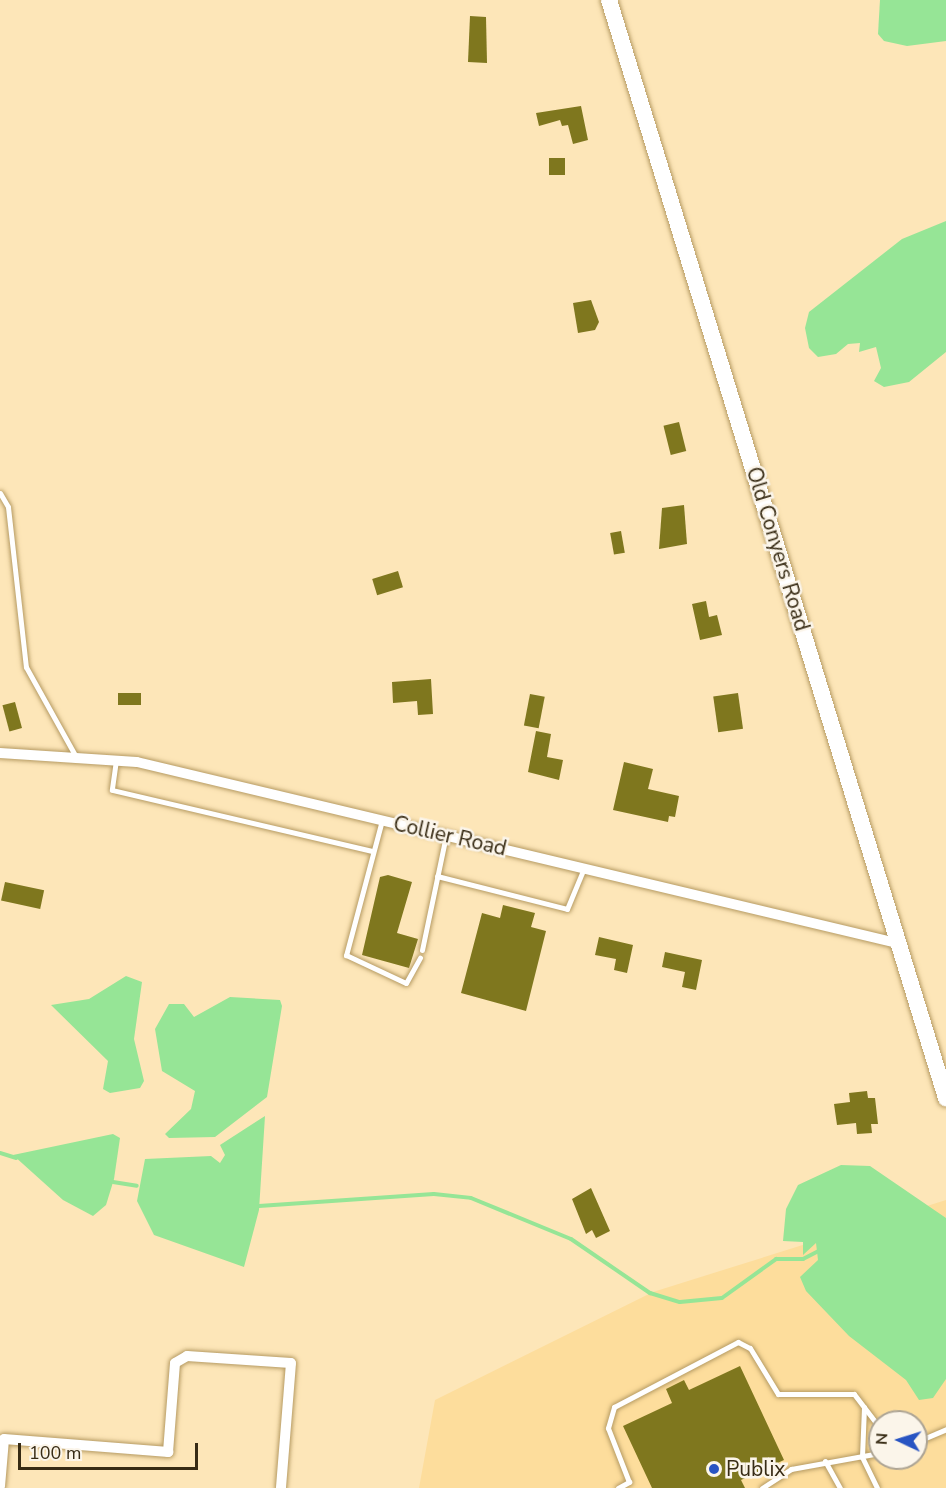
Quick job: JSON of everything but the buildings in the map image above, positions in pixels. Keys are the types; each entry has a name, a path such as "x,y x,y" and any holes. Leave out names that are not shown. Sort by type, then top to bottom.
{"street":[{"name":"Old Conyers Road","path":"609,0 946,1098"},
{"name":"Collier Road","path":"0,753 116,760 382,820 897,943"},
{"path":"0,1486 2,1439 168,1452 175,1363 187,1356 291,1363 281,1488"}],"lane":[{"path":"0,493 8,507 26,667 76,757"},
{"path":"116,760 112,790 373,851"},
{"path":"382,820 346,955 406,983 420,958"},
{"path":"422,950 446,835"},
{"path":"437,876 567,909 584,868"},
{"path":"618,1488 629,1482 608,1428 614,1407 738,1342 750,1348 778,1394 843,1391 868,1412"},
{"path":"864,1407 862,1457 877,1488"},
{"path":"928,1437 946,1429"},
{"path":"762,1488 791,1469 825,1461 868,1456"},
{"path":"825,1461 840,1488"}],"shaded area":[{"path":"880,0 946,0 946,41 907,46 884,41 878,34"},
{"path":"946,221 946,352 909,382 884,387 874,381 881,368 876,347 859,352 860,343 848,344 836,354 818,357 809,348 805,328 809,312 902,239"},
{"path":"126,976 142,982 134,1039 144,1081 140,1088 110,1093 103,1089 108,1061 51,1005 89,999"},
{"path":"230,997 280,1000 282,1006 267,1097 215,1137 169,1138 165,1134 191,1109 195,1091 162,1071 155,1029 169,1004 184,1004 194,1017"},
{"path":"265,1116 259,1210 244,1267 154,1235 137,1201 145,1159 211,1156 220,1163 225,1155 220,1145"},
{"path":"113,1134 120,1138 114,1179 106,1205 93,1216 63,1200 13,1155"},
{"path":"841,1165 870,1166 946,1218 946,1379 933,1398 919,1400 906,1380 849,1336 806,1291 800,1277 818,1260 816,1243 803,1255 803,1242 783,1241 786,1209 798,1185"},
{"path":"946,1200 946,1488 419,1488 435,1400 653,1292"}],"waterway":[{"path":"0,1153 16,1158"},
{"path":"113,1182 137,1186"},
{"path":"259,1206 434,1194 471,1198 571,1239 650,1293 680,1302 722,1298 776,1259 803,1259 819,1251"}],"place":[{"name":"Publix","path":"714,1469"}]}
